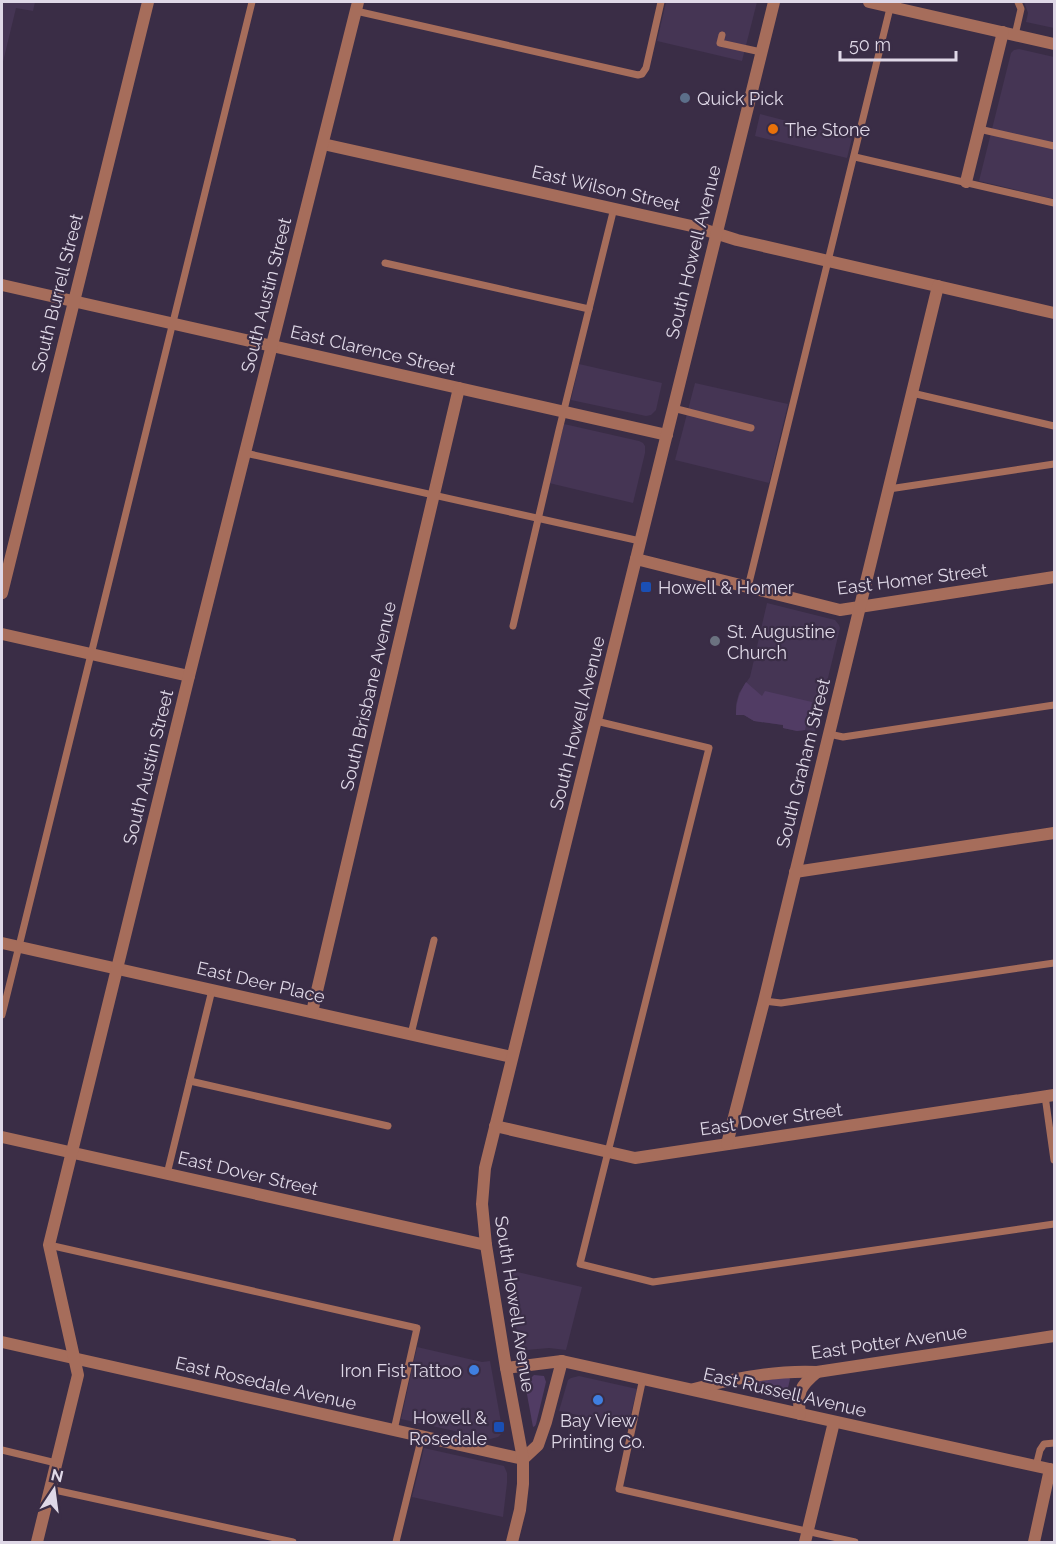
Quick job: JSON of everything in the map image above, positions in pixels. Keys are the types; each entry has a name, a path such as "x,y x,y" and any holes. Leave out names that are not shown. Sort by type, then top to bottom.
{"street":[{"name":"South Burrell Street","path":"2,593 148,2"},
{"name":"South Howell Avenue","path":"513,1542 520,1510 523,1459 486,1245 482,1204 485,1168 774,2"},
{"path":"869,2 891,4 1054,44"},
{"name":"South Austin Street","path":"37,1542 78,1375 49,1245 357,6"},
{"path":"966,182 979,129 1009,33"},
{"name":"East Wilson Street","path":"323,144 614,208 696,227 737,240 1054,313"},
{"name":"East Clarence Street","path":"2,285 667,435"},
{"name":"South Graham Street","path":"727,1144 938,286"},
{"name":"South Brisbane Avenue","path":"312,1012 459,388"},
{"name":"East Homer Street","path":"636,559 840,610 1054,577"},
{"path":"2,634 189,676"},
{"path":"795,872 1054,833"},
{"name":"East Deer Place","path":"2,943 512,1057"},
{"name":"East Dover Street","path":"495,1126 635,1158 1050,1096"},
{"name":"East Dover Street","path":"2,1137 486,1245"},
{"name":"East Potter Avenue","path":"692,1389 721,1381 792,1371 817,1372 1054,1336"},
{"name":"East Rosedale Avenue","path":"2,1342 523,1459"},
{"name":"South Howell Avenue","path":"523,1459 538,1445 562,1361"},
{"name":"East Russell Avenue","path":"506,1368 562,1361 1052,1470"},
{"path":"801,1414 798,1398 801,1389 817,1372"},
{"path":"806,1537 834,1422"},
{"path":"1034,1542 1052,1470"}],"lane":[{"path":"2,1015 252,2"},
{"path":"357,6 638,75 642,74 646,68 661,2"},
{"path":"1009,33 1021,9 1018,2"},
{"path":"748,587 891,4"},
{"path":"722,34 720,43 761,52"},
{"path":"979,129 1054,146"},
{"path":"855,157 1054,203"},
{"path":"513,626 614,208"},
{"path":"385,262 589,309"},
{"path":"912,393 1054,426"},
{"path":"673,408 751,428"},
{"path":"245,453 640,541"},
{"path":"889,489 1054,464"},
{"path":"829,734 843,737 1054,705"},
{"path":"596,721 709,748 580,1264 653,1282 1054,1224"},
{"path":"411,1034 434,940"},
{"path":"764,1000 781,1003 1054,963"},
{"path":"167,1174 212,990"},
{"path":"190,1081 388,1126"},
{"path":"1050,1096 1054,1160"},
{"path":"49,1245 417,1328 394,1430"},
{"path":"644,1378 619,1489 806,1537 855,1542"},
{"path":"396,1542 422,1436"},
{"path":"1036,1466 1044,1444 1054,1443"},
{"path":"2,1450 56,1463"},
{"path":"50,1489 293,1542"}],"shaded area":[{"path":"2,2 35,2 33,11 16,8 2,66"},
{"path":"666,2 757,2 742,61 657,41"},
{"path":"1024,2 1054,2 1054,28 1026,22 1028,13"},
{"path":"1019,49 1054,57 1054,199 979,181 1011,53"},
{"path":"760,114 852,138 847,158 755,136"},
{"path":"579,364 662,383 656,410 646,416 571,400"},
{"path":"695,383 788,404 769,483 675,460"},
{"path":"564,424 643,443 645,453 633,503 549,483"},
{"path":"767,603 835,620 839,625 815,732 783,728 783,725 754,721 744,715 736,715 739,693 750,677"},
{"path":"746,682 762,696 765,691 812,702 805,730 783,728 783,725 754,721 744,715 736,715 738,698"},
{"path":"513,1271 582,1287 566,1350 549,1348 526,1350 521,1347 506,1272"},
{"path":"417,1347 482,1362 490,1361 502,1428 498,1437 490,1439 401,1419"},
{"path":"534,1375 544,1376 546,1382 536,1424 533,1427 526,1389 528,1381"},
{"path":"579,1376 637,1389 628,1426 559,1411 568,1380"},
{"path":"789,1377 787,1392 746,1383"},
{"path":"424,1448 504,1466 507,1483 503,1517 412,1497"}],"place":[{"name":"Quick Pick","path":"685,98"},
{"name":"The Stone","path":"773,129"},
{"name":"Howell & Homer","path":"646,587"},
{"name":"St. Augustine Church","path":"715,641"},
{"name":"Iron Fist Tattoo","path":"474,1370"},
{"name":"Bay View Printing Co.","path":"598,1400"},
{"name":"Howell & Rosedale","path":"499,1427"}]}
